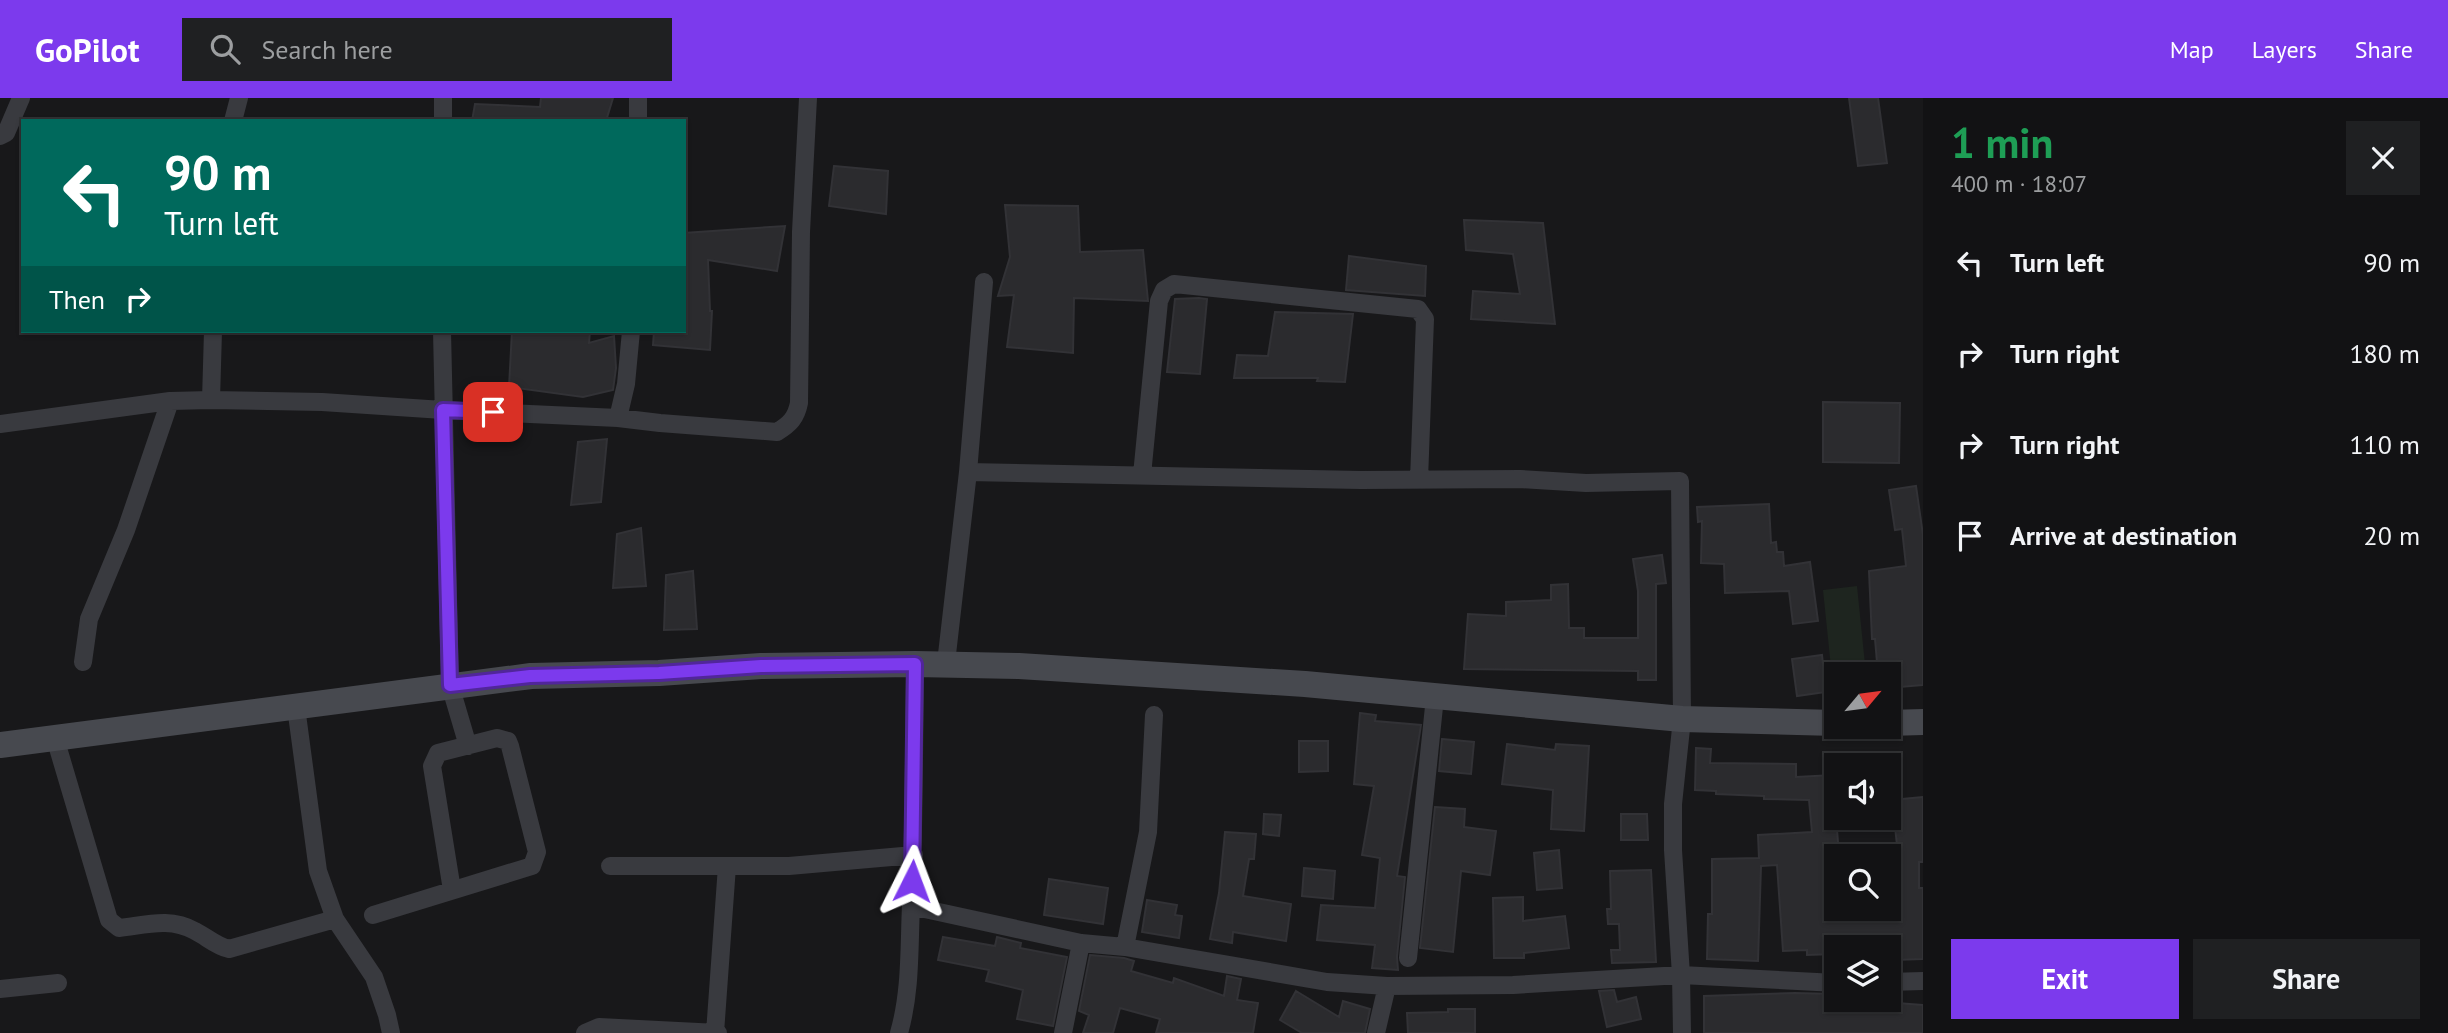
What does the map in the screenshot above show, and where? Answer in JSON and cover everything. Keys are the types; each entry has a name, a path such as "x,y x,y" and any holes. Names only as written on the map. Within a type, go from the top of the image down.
{"main road":[{"path":"0,745 530,676 659,673 761,666 946,663 1293,683 1682,719 1824,723"},
{"path":"1901,723 1923,722"}],"street":[{"path":"0,136 6,132 21,98"},
{"path":"234,119 239,98"},
{"path":"443,98 443,119"},
{"path":"638,98 638,119"},
{"path":"0,424 170,401 211,400 322,402 618,418 660,424 776,432 797,416 801,363 801,232 808,98"},
{"path":"946,663 968,472 984,282"},
{"path":"1142,475 1159,301 1164,290 1174,284 1418,309 1425,319 1419,480"},
{"path":"211,400 213,333"},
{"path":"442,333 450,685 468,746"},
{"path":"618,418 626,384 631,333"},
{"path":"83,662 89,619 126,530 170,401"},
{"path":"968,472 1419,480 1520,479 1586,483 1680,481 1682,719 1673,804 1673,850 1682,1033"},
{"path":"900,1033 907,1007 914,855 915,664"},
{"path":"1408,958 1436,696"},
{"path":"296,707 318,871 335,919 374,977 391,1033"},
{"path":"1125,947 1148,832 1154,715"},
{"path":"55,738 109,920 114,925 119,928 163,921 177,922 229,950 335,919"},
{"path":"373,915 532,866 537,852 508,741 497,738 438,753 432,766 452,890"},
{"path":"610,866 789,866 914,855"},
{"path":"585,1033 599,1027 717,1033 727,866"},
{"path":"911,906 1081,943 1125,947 1327,982 1387,986 1513,985 1681,975 1824,982"},
{"path":"1063,1033 1081,943"},
{"path":"1901,982 1923,981"},
{"path":"0,989 58,983"},
{"path":"1376,1033 1387,986"}],"shaded area":[{"path":"1857,586 1865,662 1830,662 1823,590"}],"building":[{"path":"541,98 613,98 607,119 472,119 475,104 540,107"},
{"path":"1849,98 1878,98 1887,163 1858,166"},
{"path":"834,166 888,171 886,214 829,206"},
{"path":"1005,205 1078,206 1080,252 1143,250 1148,301 1074,298 1073,353 1007,347 1014,295 998,296 1010,257"},
{"path":"1464,220 1543,223 1555,324 1471,319 1473,291 1520,294 1513,254 1466,250"},
{"path":"785,226 777,271 708,260 712,311 710,350 653,345 654,333 686,333 686,233"},
{"path":"1349,256 1426,266 1425,296 1346,290"},
{"path":"1175,299 1207,299 1200,374 1167,372"},
{"path":"1275,312 1353,314 1345,382 1317,381 1318,378 1234,378 1237,355 1268,356"},
{"path":"512,333 590,333 589,343 614,336 616,368 613,390 583,397 509,387"},
{"path":"1823,402 1900,403 1899,463 1823,462"},
{"path":"607,439 601,502 571,505 578,442"},
{"path":"1916,486 1923,535 1923,685 1901,687 1901,662 1877,662 1875,639 1872,639 1869,571 1906,566 1902,529 1895,530 1889,490"},
{"path":"1769,504 1771,543 1776,542 1777,552 1783,552 1784,566 1810,562 1818,621 1793,624 1789,591 1725,593 1724,564 1701,563 1702,521 1698,522 1697,507"},
{"path":"641,528 646,586 613,588 617,534"},
{"path":"1662,555 1666,583 1656,584 1656,680 1638,680 1638,671 1464,669 1468,614 1506,616 1506,602 1551,600 1551,585 1568,584 1569,628 1584,628 1584,638 1638,638 1638,591 1633,559"},
{"path":"693,571 697,629 664,630 666,575"},
{"path":"1822,655 1824,692 1797,696 1792,659"},
{"path":"1360,713 1376,715 1375,721 1421,725 1397,876 1405,877 1398,970 1372,968 1375,945 1317,940 1321,905 1375,908 1380,858 1362,855 1374,786 1354,784"},
{"path":"1442,739 1474,742 1471,774 1439,771"},
{"path":"1299,741 1328,741 1328,771 1299,772"},
{"path":"1507,744 1555,750 1556,744 1589,746 1584,831 1551,829 1553,790 1502,784"},
{"path":"1696,748 1711,749 1710,763 1796,764 1796,777 1824,775 1824,830 1837,830 1838,844 1824,844 1824,921 1901,921 1901,844 1897,844 1895,830 1901,830 1901,799 1923,797 1923,862 1919,862 1919,888 1923,888 1923,959 1901,960 1901,935 1824,935 1824,954 1807,955 1807,950 1783,951 1777,865 1761,866 1758,961 1707,959 1708,914 1712,914 1712,859 1759,858 1758,835 1812,832 1809,800 1764,799 1764,796 1716,794 1716,791 1695,790"},
{"path":"1435,807 1465,809 1464,827 1496,831 1490,875 1461,871 1453,952 1420,948"},
{"path":"1264,814 1281,815 1279,836 1263,834"},
{"path":"1621,814 1647,814 1648,840 1621,840"},
{"path":"1225,832 1256,834 1254,859 1249,859 1243,896 1291,904 1286,941 1233,932 1232,943 1210,939 1219,893"},
{"path":"1559,850 1562,888 1537,890 1534,853"},
{"path":"1304,868 1335,871 1333,899 1302,896"},
{"path":"1651,870 1656,962 1612,963 1611,950 1620,950 1619,924 1608,924 1607,909 1611,909 1610,871"},
{"path":"1049,879 1108,888 1103,924 1044,915"},
{"path":"1523,897 1523,921 1565,916 1569,948 1524,953 1524,958 1494,958 1493,898"},
{"path":"1147,900 1177,905 1175,915 1182,916 1179,938 1142,932"},
{"path":"943,937 995,946 997,937 1021,943 1020,948 1067,957 1053,1026 1017,1019 1023,990 986,981 989,970 938,960"},
{"path":"1090,955 1134,961 1131,971 1173,983 1174,978 1224,996 1227,976 1241,979 1237,1000 1258,1003 1253,1033 1156,1033 1160,1019 1120,1008 1113,1033 1083,1033 1089,1015 1079,1011"},
{"path":"1614,990 1617,1002 1636,997 1641,1019 1607,1027 1599,991"},
{"path":"1296,991 1339,1017 1343,1001 1370,1009 1365,1033 1302,1033 1280,1020"},
{"path":"1824,994 1824,1012 1901,1012 1901,1003 1923,1005 1923,1033 1704,1033 1704,996"},
{"path":"1448,1009 1475,1009 1475,1033 1408,1033 1407,1013 1448,1012"}],"route":[{"path":"493,412 443,410 450,685 530,676 659,673 761,666 915,664 912,881"}]}
